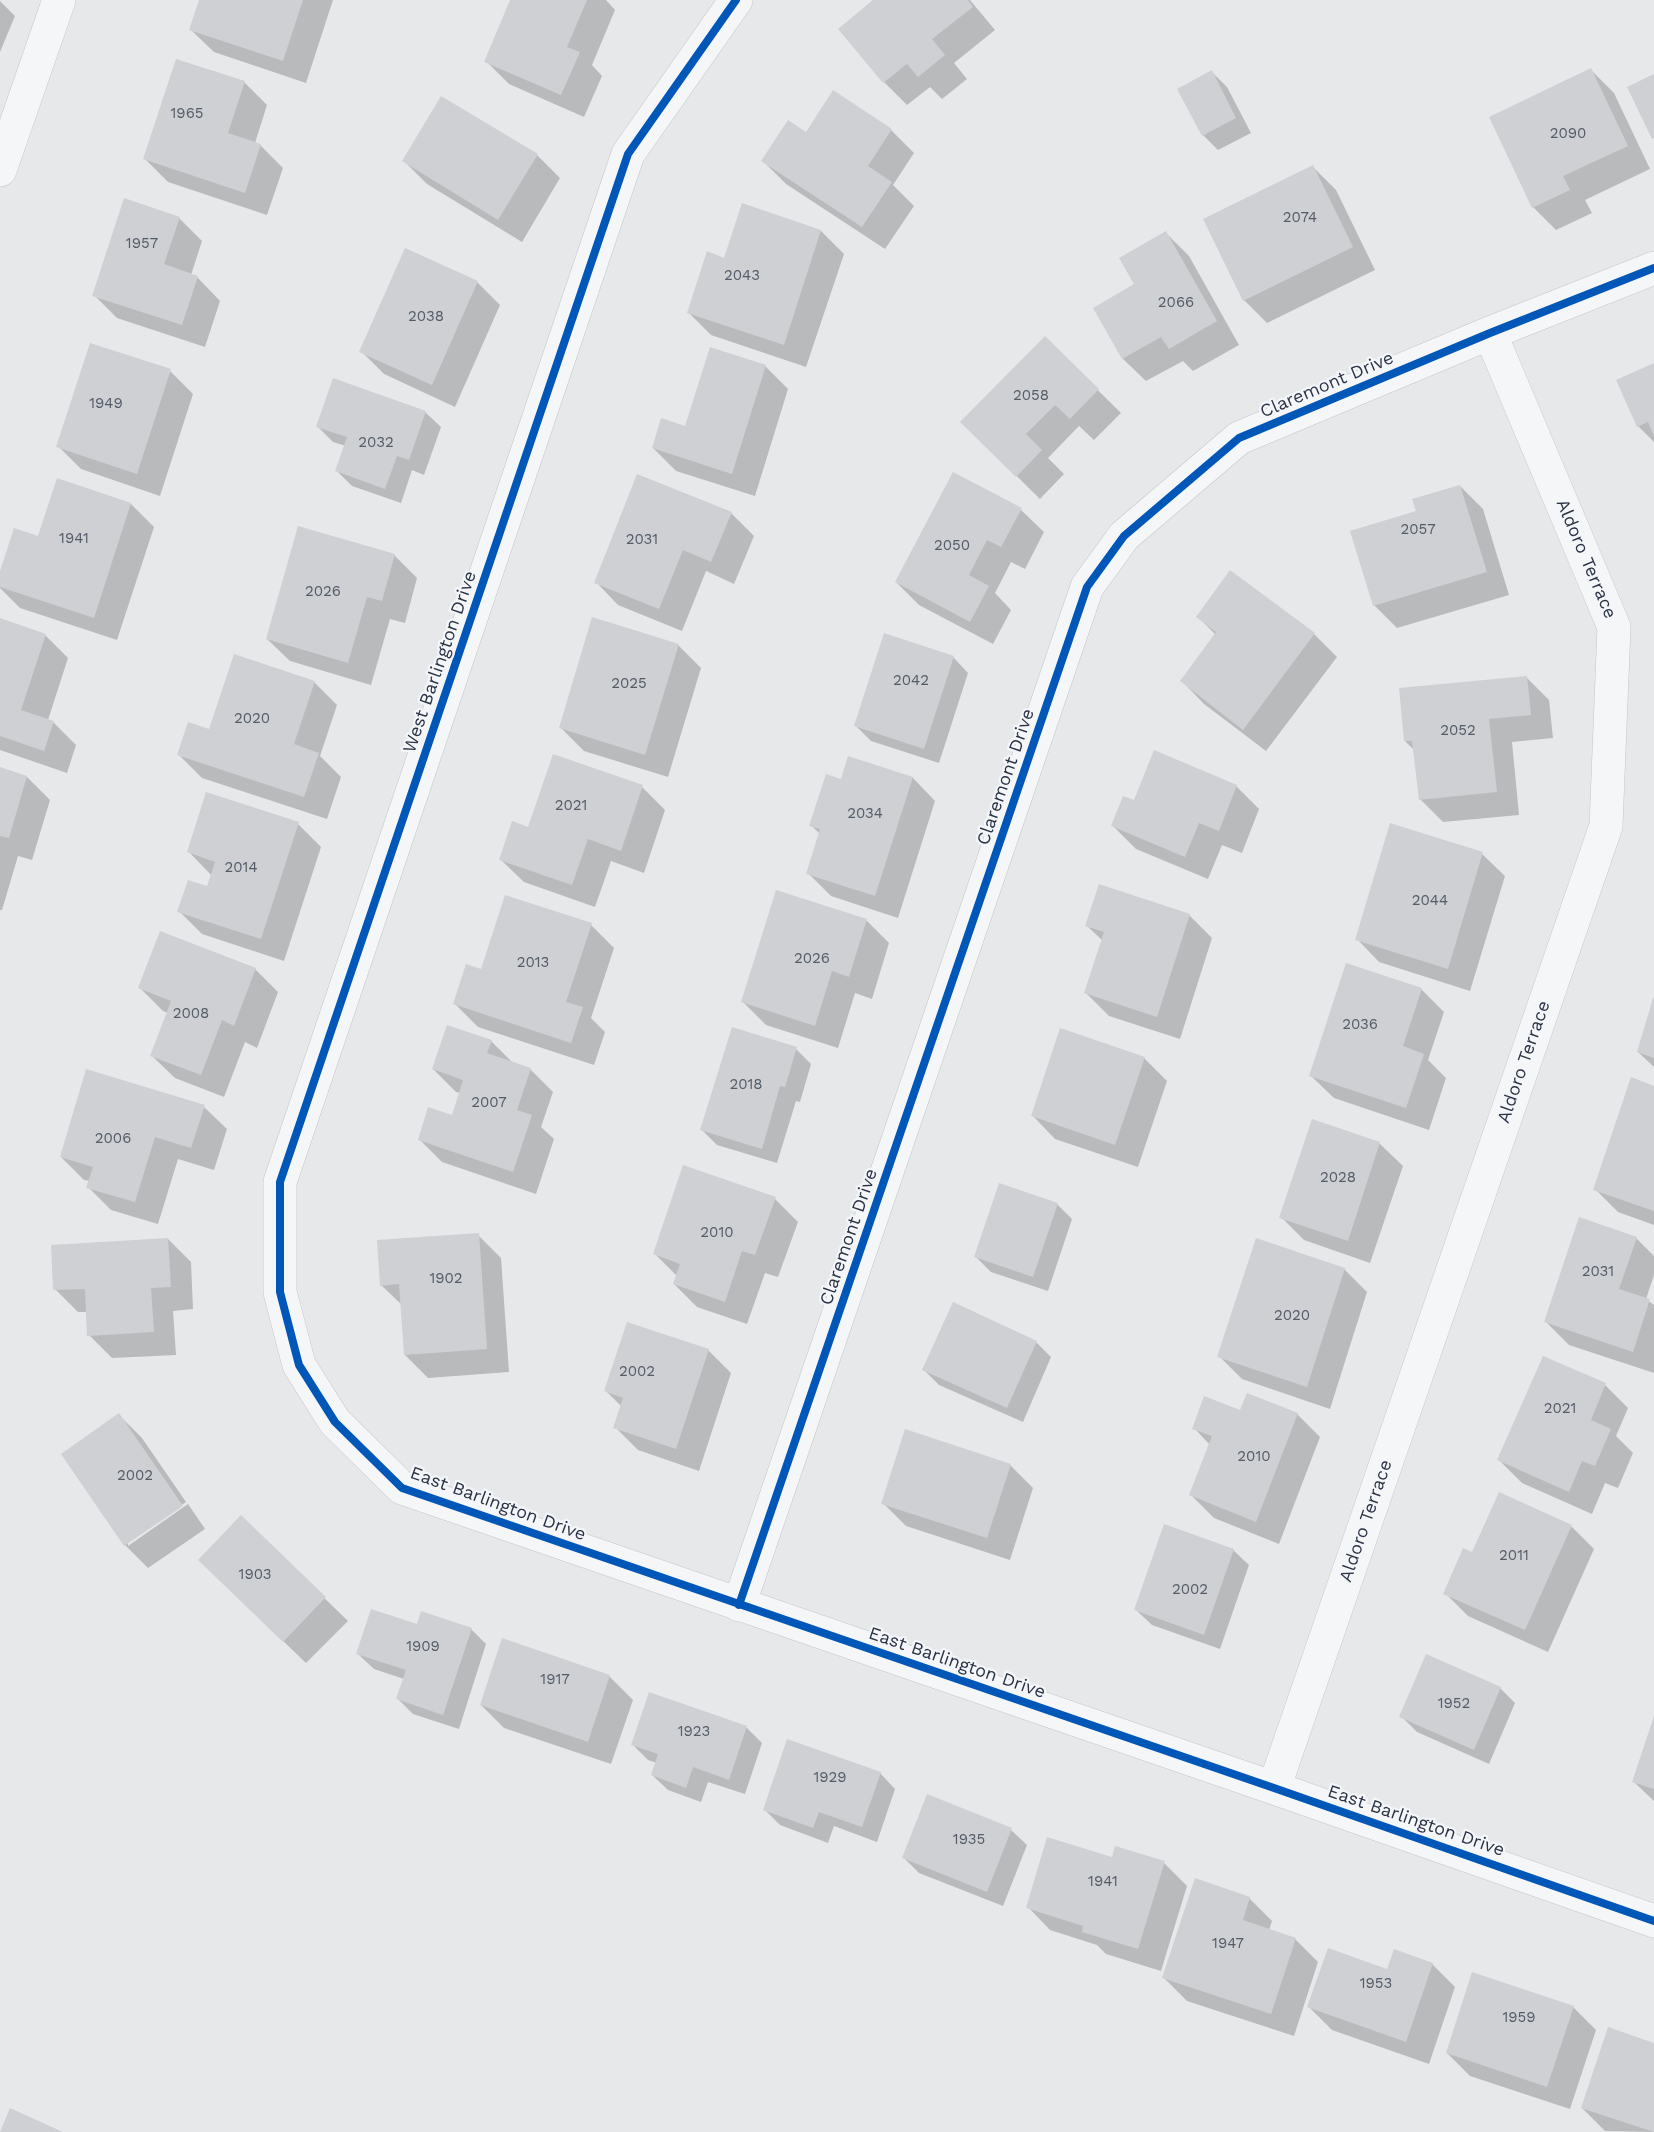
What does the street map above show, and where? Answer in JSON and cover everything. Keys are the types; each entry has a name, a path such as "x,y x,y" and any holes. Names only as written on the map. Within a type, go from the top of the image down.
{"street":[{"path":"0,170 59,0"},
{"name":"West Barlington Drive","path":"298,1365 280,1292 280,1182 628,154 730,2"},
{"name":"Claremont Drive","path":"739,1605 1087,587 1124,536 1239,438 1490,333 1654,268"},
{"name":"Aldoro Terrace","path":"1274,1788 1606,826 1614,627 1490,333"},
{"name":"East Barlington Drive","path":"298,1365 335,1422 402,1488 1654,1920"}],"building":[{"path":"199,0 303,0 283,61 189,30"},
{"path":"510,0 587,0 567,47 580,52 561,95 484,62"},
{"path":"873,0 968,0 973,7 932,39 945,55 918,77 907,64 883,83 838,29"},
{"path":"176,59 245,81 228,133 261,144 245,193 143,159"},
{"path":"1591,68 1628,146 1563,176 1570,190 1532,208 1489,117"},
{"path":"1212,70 1236,118 1202,136 1177,89"},
{"path":"1654,74 1654,138 1652,139 1627,87"},
{"path":"833,90 892,129 868,166 892,182 862,227 761,161 788,120 806,132"},
{"path":"441,96 538,154 498,220 402,161"},
{"path":"1313,165 1353,247 1243,301 1203,219"},
{"path":"124,198 180,217 164,264 198,276 182,325 92,296"},
{"path":"742,203 821,230 784,345 687,313 707,251 724,258"},
{"path":"1166,231 1217,321 1169,349 1161,337 1122,359 1093,308 1134,284 1119,258"},
{"path":"405,248 478,281 432,385 359,352"},
{"path":"1045,336 1099,389 1070,419 1055,405 1026,434 1042,450 1016,477 960,422"},
{"path":"90,343 171,369 137,474 56,447"},
{"path":"710,347 766,365 732,474 652,448 661,418 685,426"},
{"path":"1654,363 1654,436 1648,422 1637,427 1616,380"},
{"path":"333,378 426,411 409,460 397,456 385,489 335,471 347,437 316,427"},
{"path":"953,472 1022,508 1001,547 987,540 969,575 989,586 970,622 895,582"},
{"path":"637,474 732,512 711,562 683,550 659,609 594,583"},
{"path":"57,478 131,503 94,618 0,587 0,571 14,528 38,536"},
{"path":"1460,485 1487,572 1373,606 1350,531 1416,511 1412,499"},
{"path":"298,526 395,554 382,601 367,597 348,663 266,639"},
{"path":"1230,570 1315,633 1243,730 1180,681 1216,632 1196,617"},
{"path":"592,617 679,644 645,755 559,728"},
{"path":"0,618 46,634 21,710 54,721 44,751 0,736"},
{"path":"884,633 954,656 924,749 854,726"},
{"path":"234,654 315,681 294,744 319,753 304,797 177,755 188,722 209,729"},
{"path":"1527,676 1531,715 1489,719 1497,792 1419,800 1412,741 1404,741 1399,688"},
{"path":"1154,750 1237,785 1219,831 1199,823 1185,857 1111,826 1123,796 1134,800"},
{"path":"553,754 643,785 621,851 588,839 572,885 499,860 512,821 528,827"},
{"path":"848,756 913,777 875,896 806,874 820,829 809,826 826,774 841,779"},
{"path":"0,767 27,776 9,838 0,836"},
{"path":"206,792 299,822 261,939 177,912 188,880 207,886 215,862 187,852"},
{"path":"1390,823 1483,852 1448,969 1355,940"},
{"path":"1099,884 1190,914 1157,1017 1084,993 1104,932 1085,926"},
{"path":"776,890 867,919 849,977 832,971 815,1026 741,1002"},
{"path":"505,895 592,923 566,1002 583,1007 571,1043 453,1004 466,964 481,969"},
{"path":"160,931 256,968 234,1026 222,1020 201,1075 150,1056 171,1001 138,988"},
{"path":"1346,963 1422,988 1403,1046 1424,1054 1406,1108 1309,1076"},
{"path":"1654,998 1654,1058 1637,1052"},
{"path":"447,1025 492,1040 487,1053 531,1068 517,1110 532,1115 513,1172 418,1140 428,1107 452,1115 463,1080 432,1069"},
{"path":"732,1027 797,1047 785,1087 780,1086 762,1149 700,1130"},
{"path":"1060,1028 1145,1057 1115,1145 1031,1116"},
{"path":"86,1069 205,1105 191,1148 155,1137 135,1202 86,1188 93,1167 60,1157"},
{"path":"1631,1077 1654,1086 1654,1211 1593,1190"},
{"path":"1312,1119 1380,1142 1348,1241 1279,1218"},
{"path":"683,1165 776,1197 755,1255 742,1251 725,1302 673,1284 680,1264 653,1254"},
{"path":"999,1183 1058,1203 1033,1277 974,1257"},
{"path":"1579,1217 1637,1237 1619,1289 1650,1299 1633,1352 1544,1322"},
{"path":"479,1233 487,1349 404,1355 399,1284 380,1286 377,1240"},
{"path":"168,1238 171,1287 151,1288 154,1332 87,1336 85,1289 53,1290 51,1245"},
{"path":"1256,1238 1345,1268 1307,1387 1217,1357"},
{"path":"953,1302 1037,1341 1007,1408 922,1370"},
{"path":"627,1322 709,1349 676,1449 613,1428 623,1398 604,1391"},
{"path":"1543,1356 1606,1383 1591,1420 1611,1429 1595,1466 1582,1461 1569,1492 1497,1460"},
{"path":"1247,1393 1298,1413 1256,1522 1189,1495 1212,1436 1192,1429 1204,1396 1240,1410"},
{"path":"119,1413 183,1506 124,1546 61,1454"},
{"path":"905,1429 1011,1464 987,1538 881,1504"},
{"path":"1499,1492 1572,1525 1525,1630 1443,1594 1463,1548 1472,1552"},
{"path":"241,1515 326,1597 283,1642 198,1560"},
{"path":"1164,1524 1234,1549 1204,1635 1134,1610"},
{"path":"371,1609 417,1624 421,1611 472,1628 443,1715 396,1699 406,1670 356,1654"},
{"path":"502,1638 610,1675 588,1742 480,1705"},
{"path":"1426,1654 1501,1687 1474,1750 1399,1717"},
{"path":"649,1692 747,1726 729,1780 693,1767 686,1788 651,1775 658,1754 631,1745"},
{"path":"1654,1716 1654,1789 1632,1782"},
{"path":"787,1739 881,1772 862,1827 819,1812 813,1828 763,1810"},
{"path":"927,1794 1012,1828 987,1892 902,1858"},
{"path":"1047,1837 1112,1857 1115,1846 1165,1861 1138,1949 1082,1932 1083,1926 1026,1908"},
{"path":"1195,1878 1250,1897 1243,1920 1296,1938 1271,2014 1162,1978"},
{"path":"1328,1948 1387,1969 1394,1949 1433,1963 1406,2042 1307,2007"},
{"path":"1472,1972 1574,2006 1547,2087 1446,2053"},
{"path":"1608,2027 1654,2043 1654,2132 1581,2108"},
{"path":"10,2108 63,2132 0,2132"}],"cycle path":[{"path":"736,0 628,154 280,1182 280,1292 299,1365 335,1422 402,1488 1654,1921"},
{"path":"739,1605 1087,587 1124,536 1239,438 1490,333 1654,268"}]}
